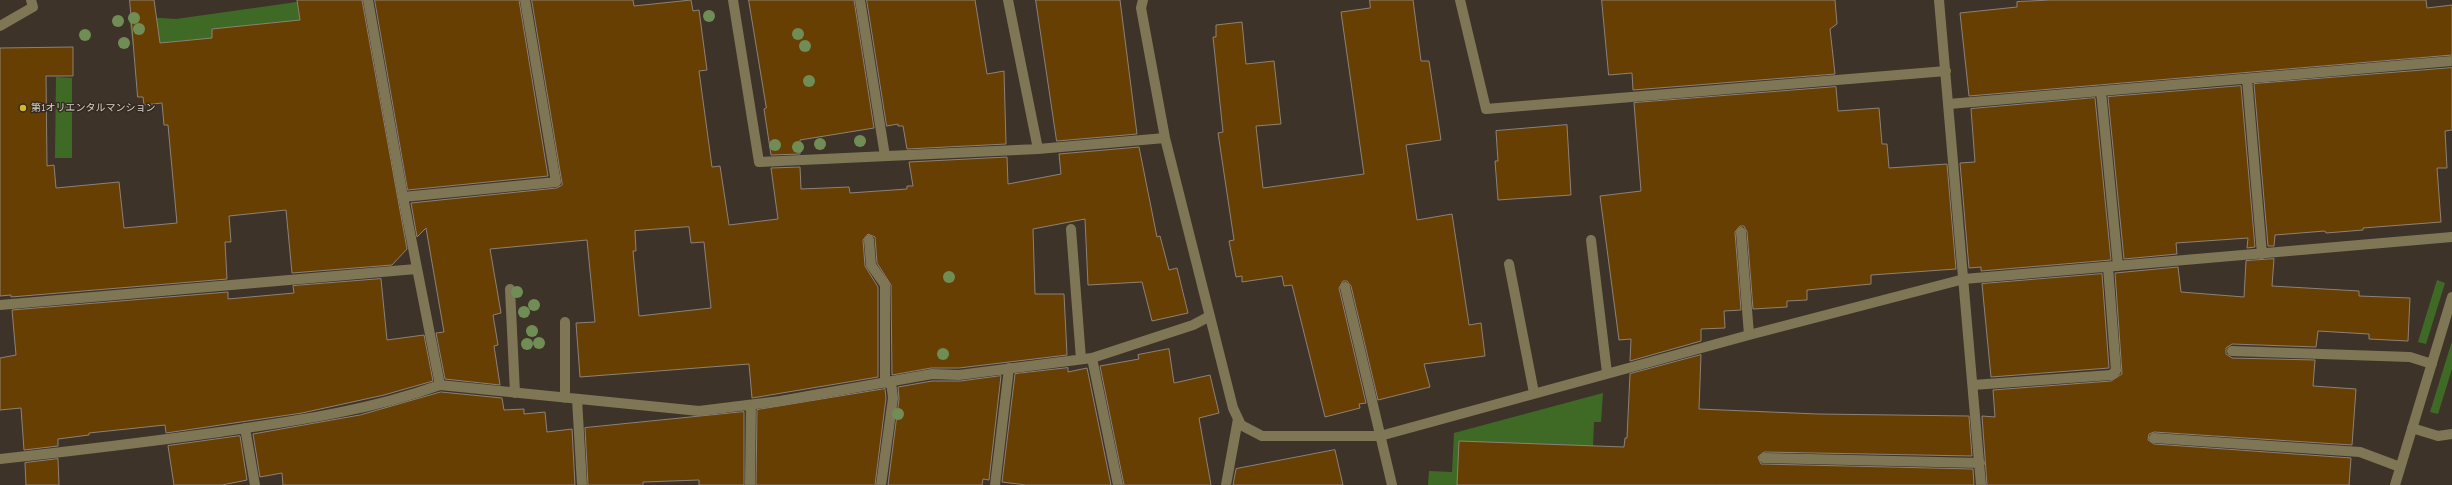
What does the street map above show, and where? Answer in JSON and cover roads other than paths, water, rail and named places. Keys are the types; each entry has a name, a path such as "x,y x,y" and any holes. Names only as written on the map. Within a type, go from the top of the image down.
{"street":[{"path":"0,26 33,7 32,0"},
{"path":"368,0 416,269 440,385"},
{"path":"403,197 556,182 525,0"},
{"path":"732,0 760,162 1038,149 1165,138"},
{"path":"860,0 885,156"},
{"path":"1008,0 1038,149"},
{"path":"1143,0 1141,8 1165,138 1233,408 1241,425 1262,436 1380,436 1607,373 1964,279 2452,237"},
{"path":"1460,0 1486,109 1946,71"},
{"path":"1939,0 1982,485"},
{"path":"1948,104 2452,61"},
{"path":"2247,78 2262,254"},
{"path":"1973,385 2111,375 2116,371 2113,266 2101,91"},
{"path":"1071,228 1086,359 1118,485"},
{"path":"1741,232 1749,335"},
{"path":"869,240 870,265 885,285 888,383 893,398 881,485"},
{"path":"1591,240 1607,373"},
{"path":"1509,264 1534,393"},
{"path":"0,305 416,269"},
{"path":"1345,287 1392,485"},
{"path":"510,289 515,393"},
{"path":"2395,485 2452,297"},
{"path":"0,459 104,448 334,415 415,394 440,385 699,411 717,410 726,406 751,405 888,383 932,374 959,375 1086,359 1193,325 1210,316"},
{"path":"565,322 565,398"},
{"path":"2232,351 2410,357 2432,364"},
{"path":"995,485 1009,368"},
{"path":"577,399 582,485"},
{"path":"750,485 751,405"},
{"path":"1226,485 1238,419"},
{"path":"245,428 255,485"},
{"path":"2412,428 2438,436 2452,434"},
{"path":"2154,438 2360,452 2400,467"},
{"path":"1764,458 1980,463"}],"place":[{"name":"第1オリエンタルマンション","path":"23,108"}]}
